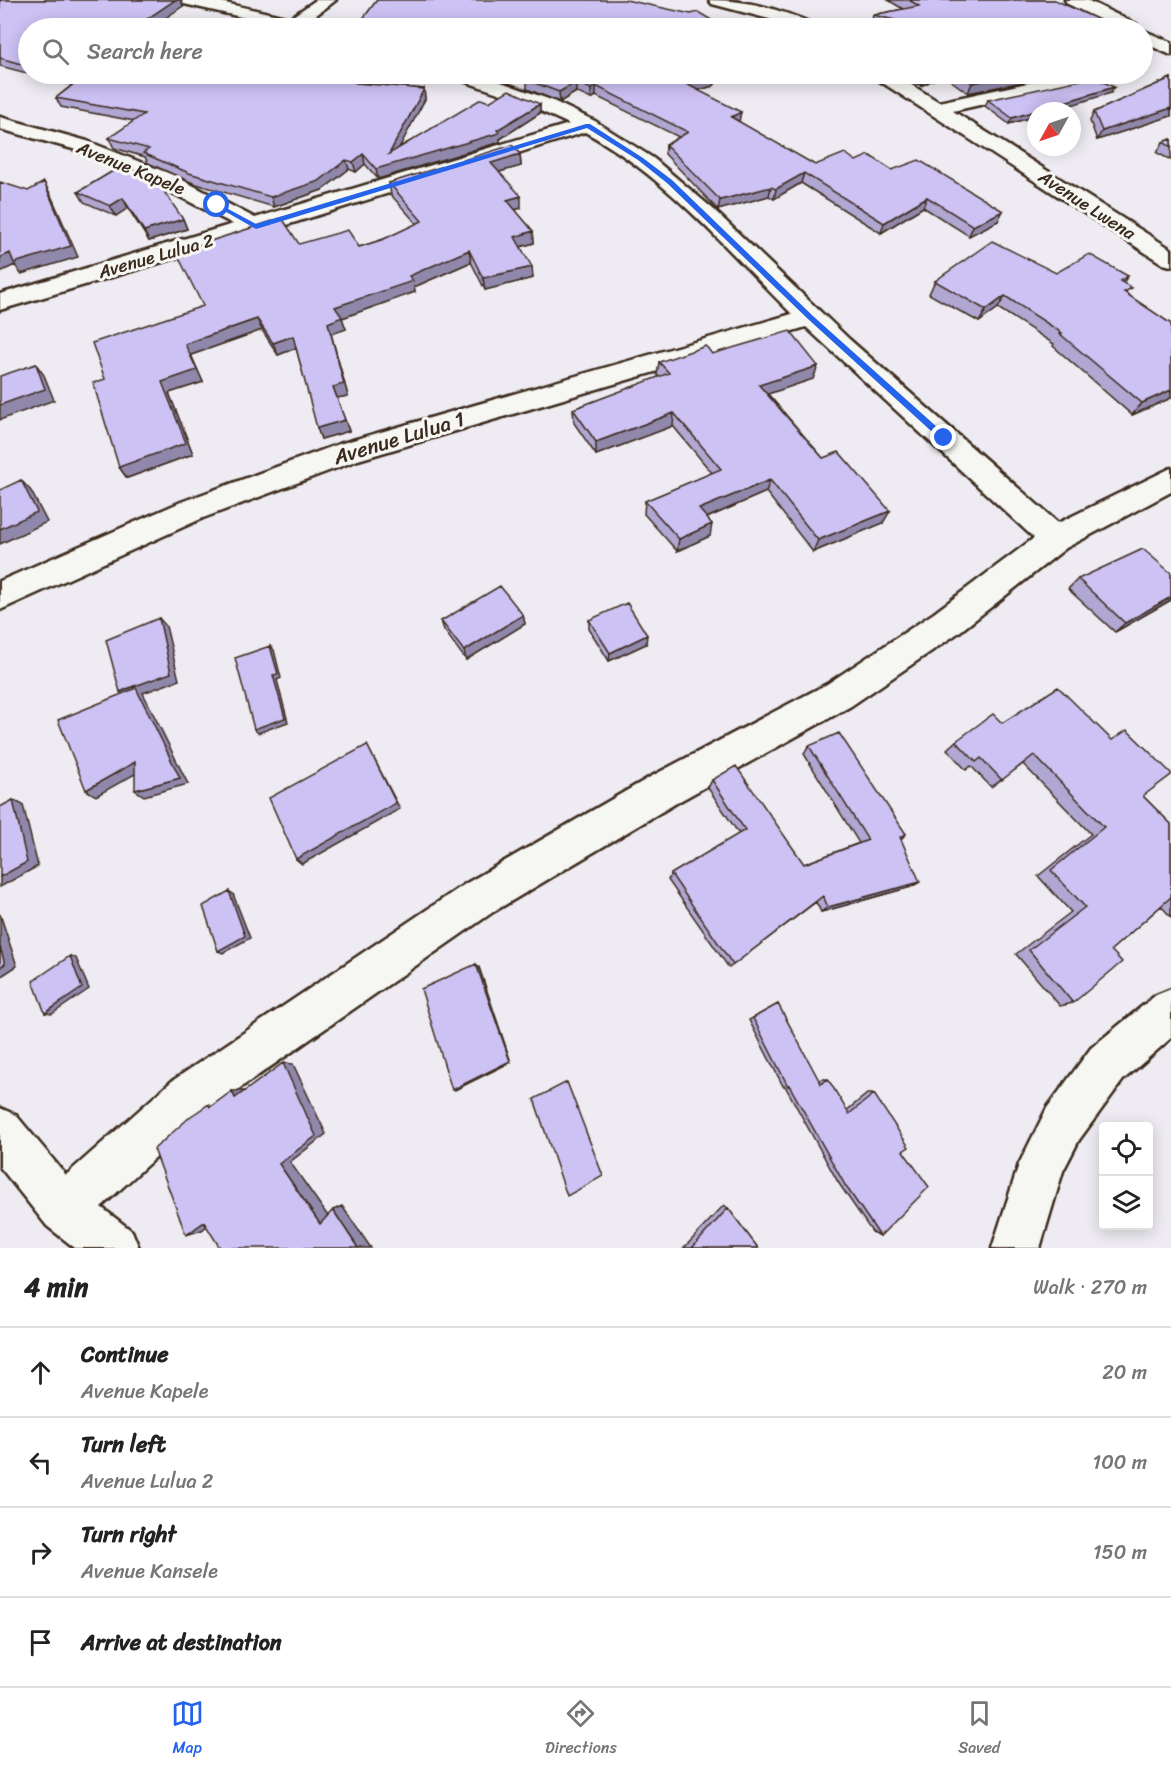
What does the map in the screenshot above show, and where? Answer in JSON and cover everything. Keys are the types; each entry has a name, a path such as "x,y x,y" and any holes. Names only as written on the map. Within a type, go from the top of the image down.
{"street":[{"path":"189,0 267,18"},
{"path":"309,18 327,0"},
{"path":"718,0 784,18"},
{"path":"1074,0 1110,18"},
{"path":"1153,40 1171,49"},
{"path":"1153,58 1171,54"},
{"path":"491,84 529,97 588,126 640,159 669,181 810,317 1055,539"},
{"name":"Avenue Lwena","path":"898,84 1171,259"},
{"path":"938,108 1047,84"},
{"name":"Avenue Kapele","path":"0,123 80,146 144,171 256,226"},
{"name":"Avenue Lulua 2","path":"0,302 588,126"},
{"name":"Avenue Lulua 1","path":"0,596 192,510 349,452 810,317"},
{"path":"64,1209 188,1097 479,898 665,789 839,695 946,623 1055,539 1171,479"},
{"path":"1016,1248 1042,1164 1063,1124 1107,1064 1171,1010"},
{"path":"0,1131 64,1209 115,1248"}],"building":[{"path":"0,0 175,0 148,18 18,18 18,63 0,58"},
{"path":"377,0 626,0 691,14 698,12 708,18 364,18"},
{"path":"909,0 1055,0 1095,18 886,18 873,15 919,6"},
{"path":"1171,78 1171,108 1102,131 1094,112"},
{"path":"74,84 367,84 424,89 389,154 481,99 489,102 509,90 540,104 497,130 499,133 376,169 363,154 353,162 346,160 319,181 271,197 189,173 143,153 149,149 109,138 144,114 56,98"},
{"path":"538,84 573,84 559,92"},
{"path":"580,84 686,84 741,112 731,117 815,165 845,153 856,161 869,155 892,170 919,160 1003,211 973,226 927,197 884,223 804,173 776,189 771,187 720,200 666,145 688,132 596,86 591,89"},
{"path":"1062,84 1108,84 1114,87 1065,102 1027,102 1027,113 1012,118 988,100"},
{"path":"1171,139 1171,147 1163,142"},
{"path":"512,145 520,154 491,163 521,196 507,200 533,231 515,237 532,267 483,278 469,250 409,276 413,281 335,307 342,317 328,323 344,384 333,387 345,420 317,428 293,336 273,343 257,319 185,344 197,370 162,382 186,443 119,467 93,383 105,379 92,343 203,306 176,252 282,218 299,244 348,230 359,247 384,239 422,221 389,183"},
{"path":"123,165 156,180 183,219 144,231 123,198 110,206 78,192"},
{"path":"0,182 28,191 44,182 71,246 14,263 10,253 0,258"},
{"path":"992,241 1056,273 1089,254 1128,276 1120,281 1132,288 1124,292 1171,324 1171,390 1142,403 1060,334 1062,333 1005,296 986,310 935,281"},
{"path":"790,331 818,366 759,385 823,458 839,452 890,511 818,540 770,480 699,509 712,524 679,539 645,501 721,469 674,413 596,442 573,409 669,373 659,362 706,346 712,354"},
{"path":"36,364 45,389 0,405 0,376"},
{"path":"21,480 37,512 0,529 0,490"},
{"path":"1143,549 1171,573 1171,597 1125,623 1078,579"},
{"path":"500,586 523,615 464,651 441,621"},
{"path":"627,603 647,635 610,653 589,620"},
{"path":"159,618 171,673 135,686 180,778 135,790 135,762 86,790 58,720 134,689 134,686 120,692 106,640"},
{"path":"270,646 278,674 273,675 285,718 254,729 235,658"},
{"path":"1058,687 1112,740 1127,730 1171,773 1143,796 1171,824 1171,897 1111,950 1122,962 1073,1003 1029,950 1085,907 1051,870 1104,827 1034,755 1002,780 981,758 976,762 956,741 993,714 1002,723"},
{"path":"839,733 906,834 900,837 920,882 828,907 823,896 733,965 671,874 745,830 712,780 736,766 804,864 868,840 809,746"},
{"path":"367,745 396,803 296,859 269,798"},
{"path":"13,800 27,862 0,877 0,807"},
{"path":"229,891 245,936 218,951 203,906"},
{"path":"0,947 5,964 0,967"},
{"path":"70,956 82,988 45,1013 33,981"},
{"path":"476,964 510,1061 452,1090 421,989"},
{"path":"778,1004 821,1084 828,1079 849,1114 874,1094 909,1147 903,1151 929,1187 880,1236 845,1185 788,1086 753,1018"},
{"path":"283,1063 316,1136 279,1164 320,1224 333,1210 358,1248 220,1248 204,1222 186,1235 154,1149 191,1116 209,1104 210,1107 232,1091 235,1098"},
{"path":"567,1082 603,1176 567,1196 534,1099"},
{"path":"728,1208 758,1248 692,1248"}],"route":[{"path":"217,205 256,226 588,126 640,159 669,181 810,317 944,438"}]}
